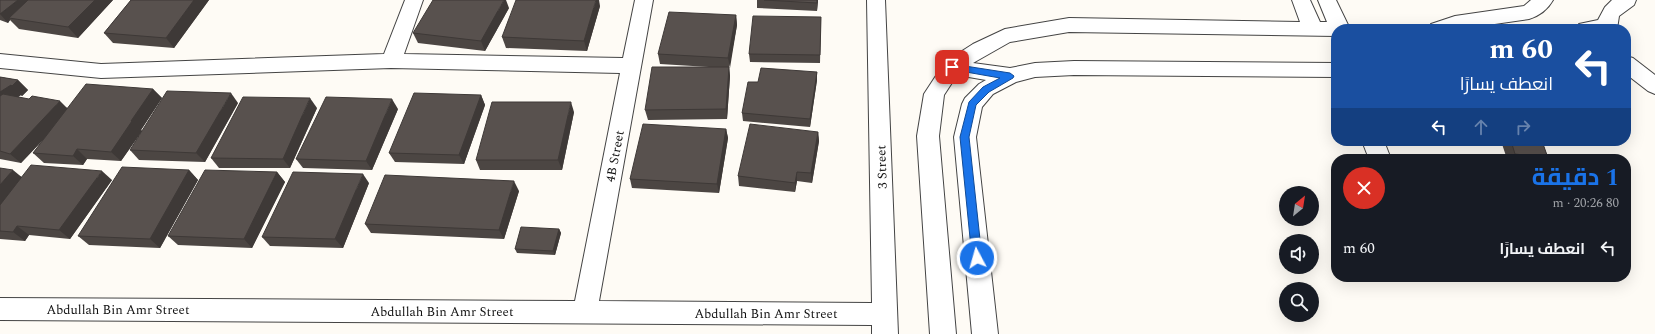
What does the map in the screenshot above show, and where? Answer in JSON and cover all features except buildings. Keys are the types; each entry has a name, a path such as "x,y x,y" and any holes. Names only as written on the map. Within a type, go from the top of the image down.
{"street":[{"path":"392,61 414,0"},
{"name":"4B Street","path":"585,312 644,0"},
{"name":"3 Street","path":"876,0 885,324"},
{"path":"1301,0 1313,29"},
{"path":"1327,0 1338,24"},
{"path":"1452,24 1529,12 1544,0"},
{"path":"1607,24 1610,12 1618,4 1627,0"},
{"path":"943,334 928,136 934,94 952,67 1006,36 1039,29 1069,25 1331,29"},
{"path":"0,61 101,71 392,61 631,66"},
{"path":"1315,70 1331,62"},
{"path":"952,67 1010,76"},
{"path":"985,334 965,137 972,104 986,89 1010,76 1035,70 1074,68 1331,70"},
{"name":"Abdullah Bin Amr Street","path":"0,309 585,312 885,324"}],"route":[{"path":"952,67 1010,76 986,89 972,104 965,137 977,258"}]}
